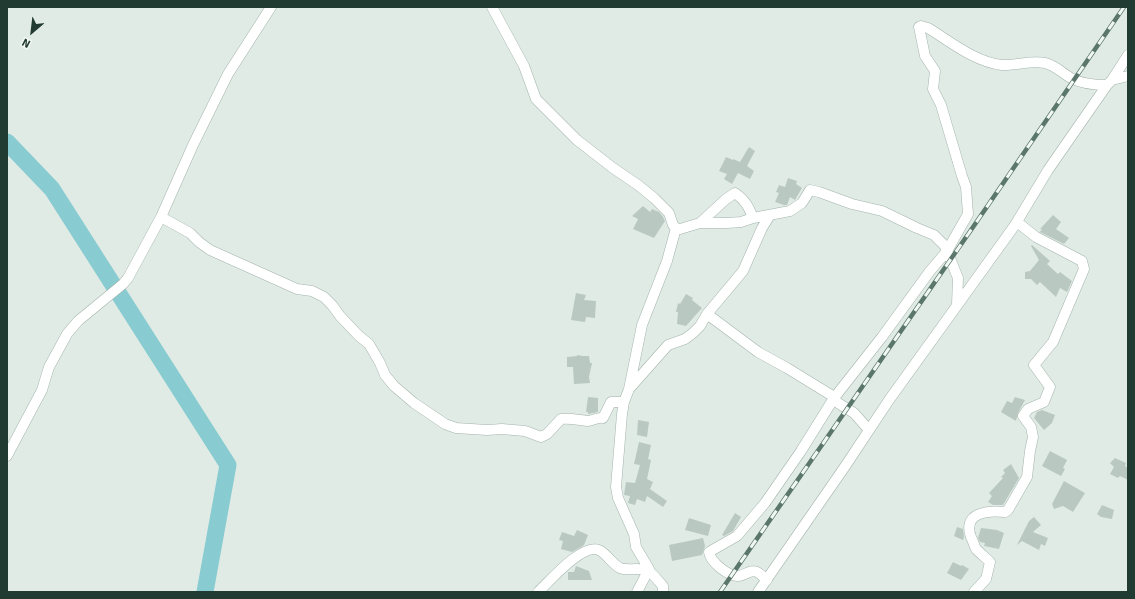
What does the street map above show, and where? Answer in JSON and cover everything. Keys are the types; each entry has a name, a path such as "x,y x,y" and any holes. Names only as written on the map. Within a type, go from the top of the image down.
{"street":[{"path":"7,456 42,390 49,368 67,334 78,322 123,284 128,278 161,216 193,145 228,74 271,7"},
{"path":"492,7 524,66 536,99 577,140 654,198 669,213 676,228 668,261 642,325 629,389 624,402 616,487 618,498 634,534 636,547 649,568 636,592"},
{"path":"767,580 757,571 751,571 739,576 729,574 716,563 709,555 709,552 733,539 745,528 801,451 834,398 882,337 930,271 947,251 968,214 966,187 941,105 933,89 935,71 925,56 918,29 919,27 921,26 928,28 979,59 991,63 1014,65 1034,62 1046,63 1071,78 1092,85 1109,82 1128,76"},
{"path":"758,592 894,393 1017,222 1048,170 1128,55"},
{"path":"676,228 680,229 700,223 741,222 790,210 802,203 810,190 819,192 852,204 882,212 934,235 939,239 947,251 958,278 957,305"},
{"path":"700,223 726,199 735,193 748,205 753,218"},
{"path":"629,389 668,345 685,339 693,333 743,270 762,228 770,215"},
{"path":"161,216 190,233 198,242 210,250 297,289 312,291 324,297 359,336 369,344 385,375 394,386 414,403 445,424 456,428 525,431 541,437 547,434 561,419 578,419 589,421 603,418 611,402 624,402"},
{"path":"974,592 986,579 990,562 976,548 969,530 972,519 977,514 996,511 1005,512 1008,510 1027,477 1033,437 1031,427 1023,416 1028,409 1044,402 1050,387 1034,365 1053,342 1084,269 1082,262 1036,237 1017,222"},
{"path":"707,314 758,352 831,395 838,404 854,414 869,430"},
{"path":"538,592 569,562 588,549 597,549 621,568 648,571 663,586 663,592"}],"building":[{"path":"749,147 755,151 747,166 754,171 750,179 738,173 732,184 724,179 727,174 719,171 726,157 740,162"},
{"path":"788,178 797,181 796,184 802,188 795,200 790,197 787,205 775,202 779,193 776,192 779,185 785,187"},
{"path":"643,206 650,212 652,209 659,212 665,221 654,238 633,229 638,219 632,216"},
{"path":"1053,215 1061,222 1056,229 1069,238 1064,244 1040,232 1042,229 1040,229"},
{"path":"1032,245 1050,261 1047,264 1058,274 1060,272 1072,281 1067,292 1060,288 1056,297 1040,282 1037,285 1031,279 1025,279 1025,272 1030,271 1039,260 1031,246"},
{"path":"576,293 586,295 584,300 596,301 595,318 586,317 585,322 571,320"},
{"path":"686,294 693,298 692,300 702,308 686,326 677,324 678,312 676,312 678,303 680,304"},
{"path":"577,355 589,356 590,363 592,363 589,377 590,383 574,384 573,367 567,367 567,357"},
{"path":"588,397 598,398 598,412 588,414 588,412 586,412"},
{"path":"1015,397 1025,400 1018,413 1016,421 1001,412 1007,401 1012,403"},
{"path":"1042,410 1055,415 1052,423 1044,430 1034,418 1037,412"},
{"path":"638,420 649,422 647,437 637,435"},
{"path":"639,442 651,445 648,459 651,460 647,479 653,482 650,489 667,501 663,507 647,496 645,502 637,499 635,505 628,503 630,496 624,495 626,482 635,483 640,465 634,464"},
{"path":"1050,451 1067,460 1063,468 1065,469 1061,476 1042,466"},
{"path":"1115,458 1126,463 1125,466 1128,468 1128,480 1120,476 1118,478 1110,474 1114,467 1110,463"},
{"path":"1011,464 1019,478 1003,505 993,505 988,502 992,496 989,493 1003,478 1001,477 1005,473 1003,470"},
{"path":"1064,481 1085,493 1073,512 1063,506 1054,509 1052,504"},
{"path":"1102,505 1114,510 1112,519 1101,517 1097,514"},
{"path":"735,513 741,517 733,531 724,536 722,535"},
{"path":"1034,517 1041,525 1033,532 1048,538 1045,546 1041,544 1039,550 1022,541 1017,545 1029,521"},
{"path":"689,518 711,525 708,536 685,530"},
{"path":"957,527 963,529 963,540 954,536"},
{"path":"981,528 997,530 1004,533 999,549 984,546 985,543 980,542 978,538"},
{"path":"577,530 588,535 584,545 572,552 561,549 563,541 559,540 562,532 574,536"},
{"path":"703,538 705,546 702,555 672,561 669,545"},
{"path":"953,562 969,569 961,580 947,573"},
{"path":"576,566 589,571 592,580 568,580 568,572 574,572"}],"waterway":[{"path":"7,142 52,189 228,465 205,592"}],"railway":[{"path":"720,592 1124,7"}]}
